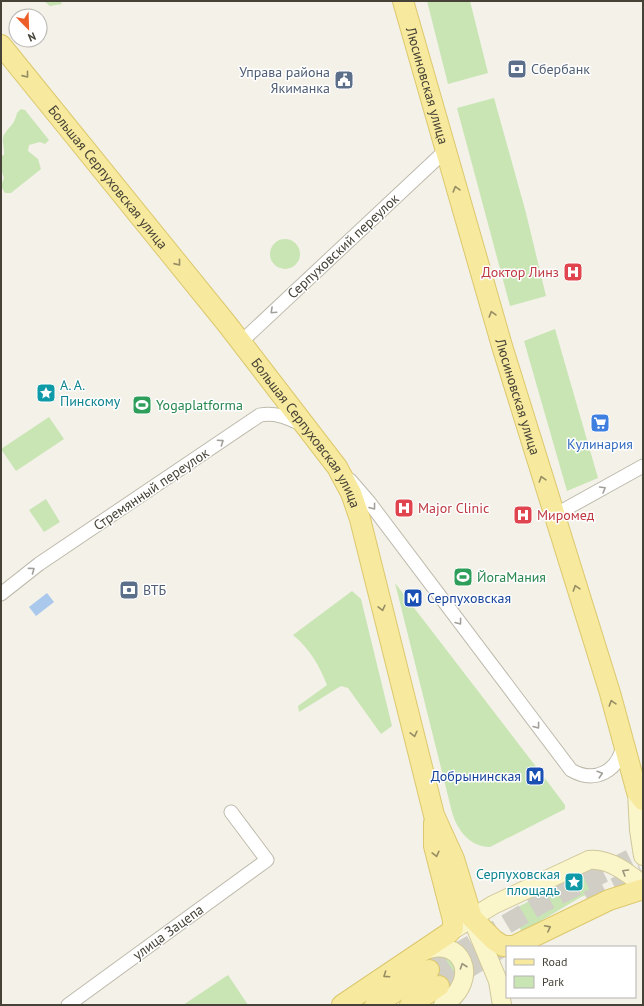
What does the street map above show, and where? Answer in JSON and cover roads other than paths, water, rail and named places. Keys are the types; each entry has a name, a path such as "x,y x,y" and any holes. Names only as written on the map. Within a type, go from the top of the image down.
{"main road":[{"name":"Люсиновская улица","path":"403,1 445,151 553,516 641,797"},
{"name":"Большая Серпуховская улица","path":"1,45 241,342 308,426 338,467 351,493 360,519 434,815 448,846 472,918"},
{"path":"641,797 639,830 643,855"},
{"path":"410,1005 451,932 453,920 434,846 434,815"},
{"path":"451,932 493,905 589,860 597,859 606,862 628,873 643,885"},
{"path":"472,918 494,940 503,946 514,946 609,900 643,889"},
{"path":"472,918 498,981 502,1005"},
{"path":"429,970 427,950 441,948 455,954 462,962 465,974 463,985 458,993 443,1005"},
{"path":"342,1005 429,970"},
{"path":"375,1005 429,970"}],"street":[{"name":"Серпуховский переулок","path":"241,342 445,151"},
{"name":"Стремянный переулок","path":"3,589 260,415 269,413 283,416 308,426"},
{"path":"553,516 643,466"},
{"path":"338,467 369,502 571,770 584,776 591,776 608,771 617,762 622,753 623,740"},
{"name":"улица Зацепа","path":"68,1005 267,860 231,812"}],"water":[{"path":"47,593 54,602 36,616 29,607"}],"tunnel":[{"path":"429,970 544,902 643,853"},
{"path":"588,901 643,874"},
{"path":"439,986 504,946"}],"place":[{"name":"Сбербанк","path":"517,69"},
{"name":"Управа района Якиманка","path":"344,80"},
{"name":"Доктор Линз","path":"573,272"},
{"name":"А. А. Пинскому","path":"46,393"},
{"name":"Yogaplatforma","path":"142,405"},
{"name":"Кулинария","path":"600,423"},
{"name":"Major Clinic","path":"404,508"},
{"name":"Миромед","path":"523,515"},
{"name":"ЙогаМания","path":"463,577"},
{"name":"ВТБ","path":"129,590"},
{"name":"Серпуховская","path":"413,598"},
{"name":"Добрынинская","path":"535,776"},
{"name":"Серпуховская площадь","path":"574,882"}]}
